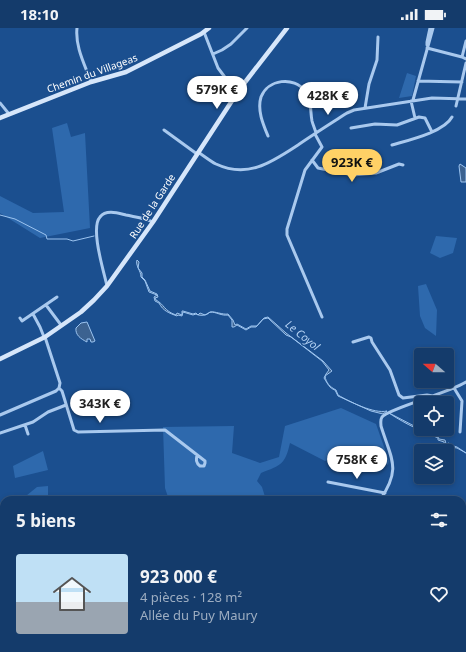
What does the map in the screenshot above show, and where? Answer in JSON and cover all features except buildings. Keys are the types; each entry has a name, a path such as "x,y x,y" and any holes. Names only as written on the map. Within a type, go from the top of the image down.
{"main road":[{"name":"Chemin du Villageas","path":"0,118 91,82 126,72 209,28"},
{"name":"Rue de la Garde","path":"0,359 45,337 81,312 107,286 153,222 239,90 287,28"}],"street":[{"path":"77,28 79,50 91,82"},
{"path":"213,54 231,44 247,28"},
{"path":"415,118 412,100 431,28"},
{"path":"204,32 222,74 239,90"},
{"path":"365,108 369,84 377,60 378,37"},
{"path":"462,57 466,41"},
{"path":"427,47 466,59"},
{"path":"456,106 466,63"},
{"path":"268,136 261,116 261,97 265,90 278,82 287,81 298,84 305,91 310,102 312,121 322,147 305,170 287,229 287,235 322,317"},
{"path":"418,81 462,82"},
{"path":"164,130 215,164 228,168 248,170 265,166 354,110 432,98 466,99"},
{"path":"0,103 9,114"},
{"path":"351,128 375,124 397,125 419,117 425,118 432,132"},
{"path":"392,145 432,132 447,124 452,117"},
{"path":"312,160 318,168 354,175 376,173 399,164 403,165"},
{"path":"107,286 100,258 97,236 96,226 99,217 113,212 153,222"},
{"path":"20,318 22,321 57,297"},
{"path":"46,305 61,325"},
{"path":"33,314 45,337 60,383 59,388 62,391 74,430 78,432 165,430 197,455"},
{"path":"353,342 369,337 371,338 390,370 399,395 404,398 414,396"},
{"path":"416,396 427,394 434,396 466,382"},
{"path":"0,415 56,391 59,388"},
{"path":"454,388 462,401 460,432"},
{"path":"383,496 394,470 393,462 380,421 382,416 390,411 414,403"},
{"path":"0,433 33,422 48,412 66,405"},
{"path":"25,425 28,434"},
{"path":"328,482 385,493"}],"shaded area":[{"path":"407,73 416,76 412,96 399,98"},
{"path":"67,123 71,137 85,133 90,228 40,238 0,213 0,196 33,213 64,212 52,128"},
{"path":"460,164 466,168 466,182 461,182"},
{"path":"436,236 457,238 453,253 440,258 430,253"},
{"path":"138,269 142,273 142,277 150,291 157,294 158,297 155,298 156,300 169,312 176,315 177,313 182,315 182,311 193,314 196,313 198,315 193,315 183,312 182,316 177,316 164,310 159,303 155,301 154,297 157,295 149,292"},
{"path":"426,284 437,310 436,336 425,328 420,316 418,286"},
{"path":"211,312 228,314 233,320 235,325 237,324 246,329 251,326 257,326 246,330 237,325 232,327 232,320 228,315"},
{"path":"268,317 286,333 323,361 332,371 325,376 329,370 322,361 291,337 286,335 268,318 263,319"},
{"path":"87,322 95,341 93,342 91,342 90,339 87,339 87,342 85,341 76,333 76,328 81,323"},
{"path":"328,384 336,390 338,395 353,403 338,396 335,390"},
{"path":"356,404 376,411 387,411 383,414 371,411"},
{"path":"341,408 376,424 389,461 388,465 371,454 346,455 325,461 290,443 284,460 278,466 261,473 257,481 262,487 265,496 168,496 165,488 163,427 234,426 232,453 260,463 279,457 285,426"},
{"path":"389,413 414,427 402,421"},
{"path":"434,436 445,440 446,444 438,440 438,438"},
{"path":"43,451 48,470 15,478 13,466"},
{"path":"48,486 48,496 26,496 37,487"}],"waterway":[{"name":"Le Coyol","path":"0,215 15,219 46,235 47,239 67,239 73,241 94,236"}]}
